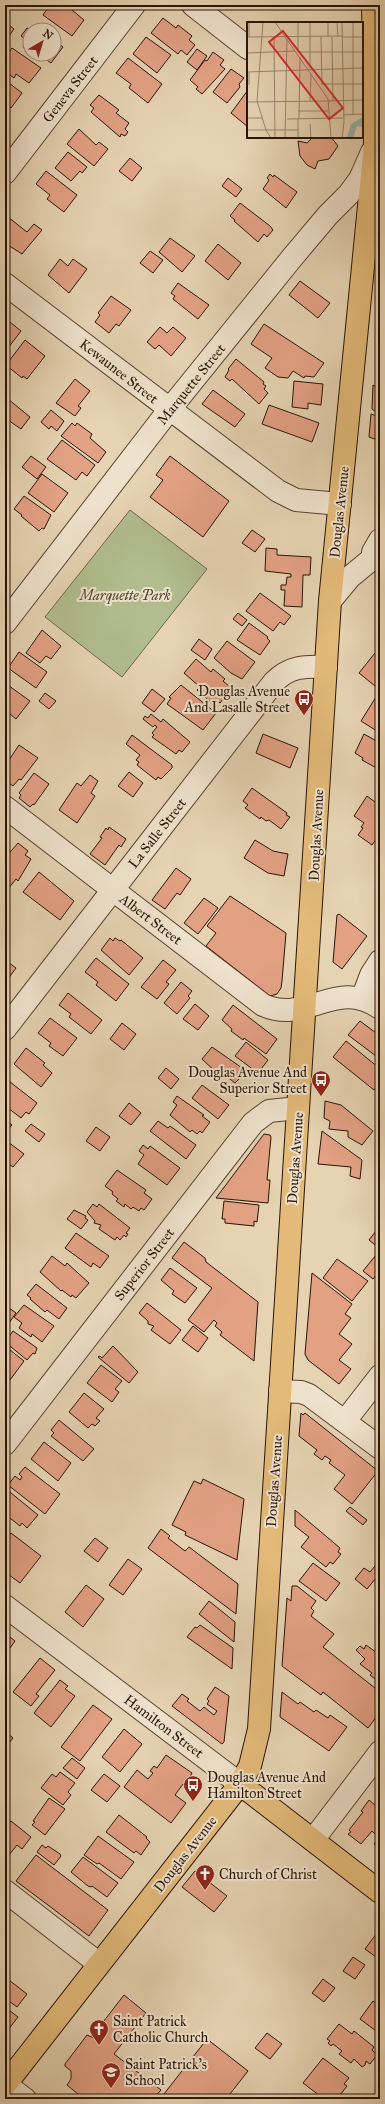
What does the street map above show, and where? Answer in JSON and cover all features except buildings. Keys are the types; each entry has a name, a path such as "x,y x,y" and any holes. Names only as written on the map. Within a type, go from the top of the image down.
{"main road":[{"name":"Douglas Avenue","path":"5,2084 98,1963 240,1784 250,1766 258,1729 330,601 372,143 373,5"},
{"name":"Hamilton Street","path":"240,1784 380,1892"}],"street":[{"name":"Geneva Street","path":"5,173 134,5"},
{"path":"193,5 247,47"},
{"name":"Marquette Street","path":"5,623 169,410 291,258 328,215 349,194 360,179 372,143"},
{"name":"Kewaunee Street","path":"5,284 169,410 286,497 299,501 340,504"},
{"path":"330,601 350,577 378,554"},
{"name":"La Salle Street","path":"5,1029 274,682 285,672 294,668 326,667"},
{"name":"Albert Street","path":"5,807 260,1003 270,1008 282,1010 305,1008 337,997 346,996 371,1003"},
{"path":"371,1003 370,975 380,962"},
{"name":"Superior Street","path":"5,1444 253,1123 269,1111 298,1108"},
{"path":"345,1421 380,1376"},
{"path":"280,1391 301,1392 309,1395 380,1448"},
{"name":"Hamilton Street","path":"5,1606 240,1784"},
{"path":"312,1840 380,1752"},
{"path":"5,1891 98,1963"},
{"path":"5,2084 25,2099"}],"green space":[{"name":"Marquette Park","path":"130,510 207,569 122,677 45,617"}],"place":[{"name":"Douglas Avenue And Lasalle Street","path":"304,716"},
{"name":"Douglas Avenue And Superior Street","path":"321,1097"},
{"name":"Douglas Avenue And Hamilton Street","path":"193,1802"},
{"name":"Church of Christ","path":"205,1891"},
{"name":"Saint Patrick Catholic Church","path":"99,2046"},
{"name":"Saint Patrick's School","path":"111,2089"}]}
